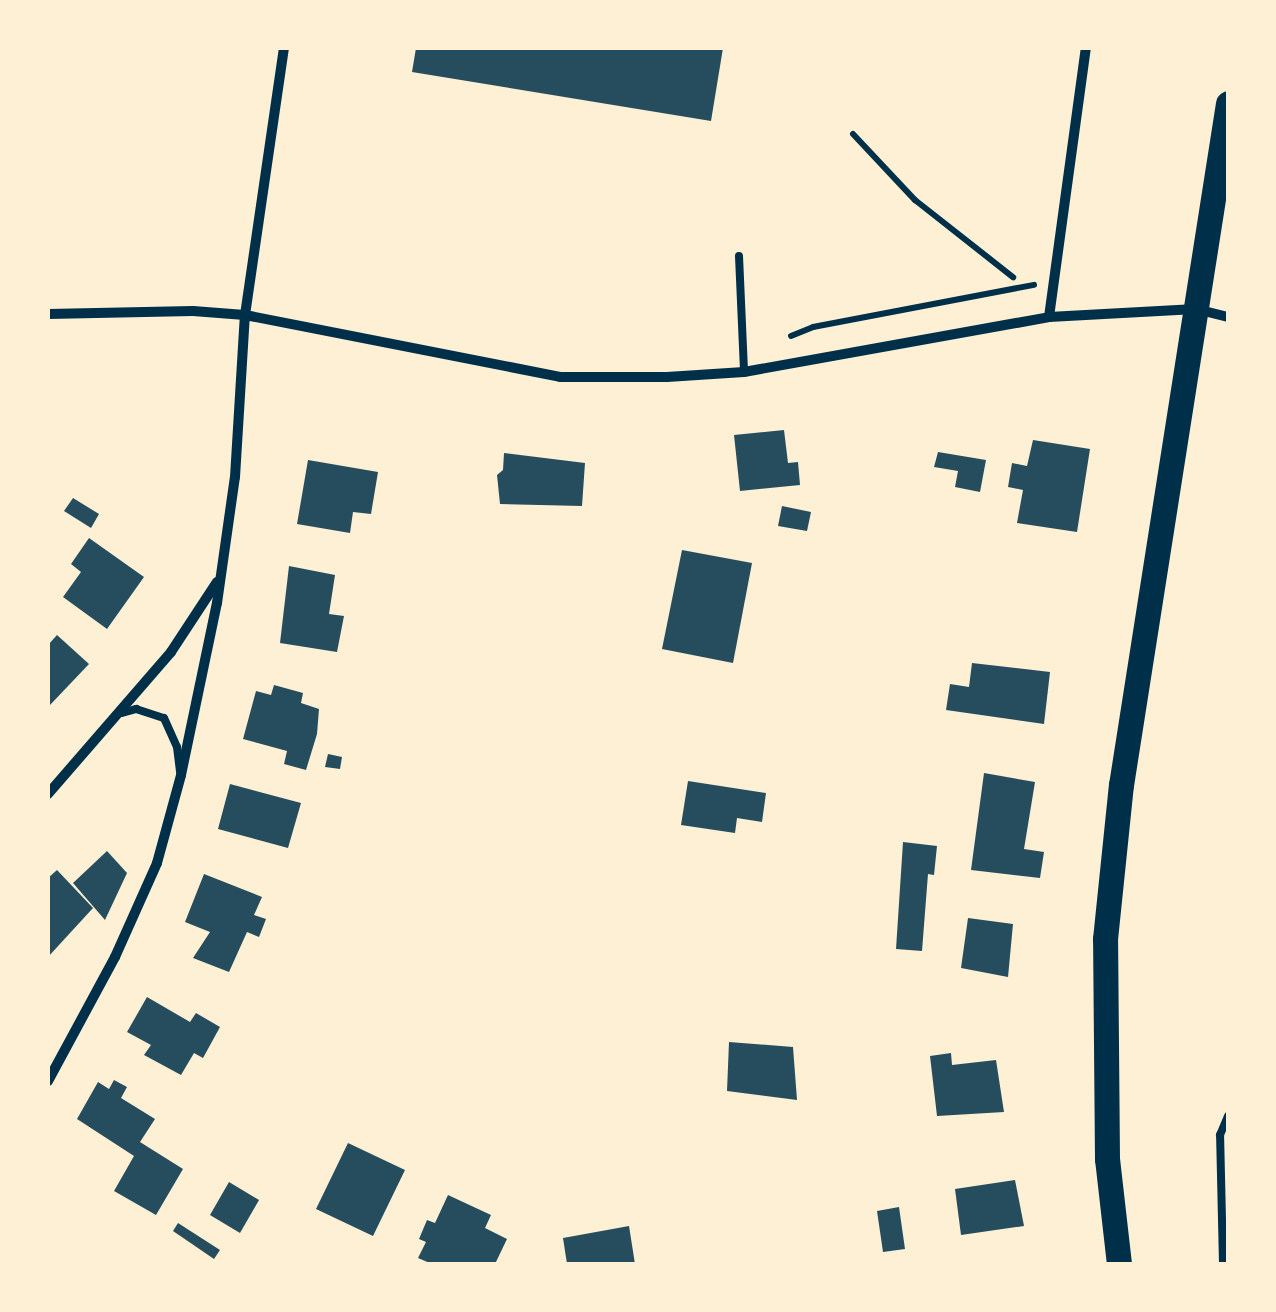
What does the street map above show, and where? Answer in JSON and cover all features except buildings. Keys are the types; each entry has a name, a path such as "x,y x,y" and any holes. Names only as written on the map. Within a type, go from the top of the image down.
{"main road":[{"path":"1119,1264 1107,1159 1105,940 1120,785 1228,103"}],"street":[{"path":"48,1081 115,956 158,862 181,775 220,577 235,476 245,315 284,48"},
{"path":"1049,317 1086,48"},
{"path":"48,314 193,311 245,315 560,377 744,372 1049,317 1196,310 1228,318"},
{"path":"48,794 171,652 220,577"}],"lane":[{"path":"739,256 744,372"},
{"path":"122,713 136,709 164,718 177,747 181,775"},
{"path":"1223,1264 1220,1135 1228,1116"}],"path":[{"path":"853,134 915,200 1013,277"},
{"path":"791,336 814,327 1054,282"}]}
